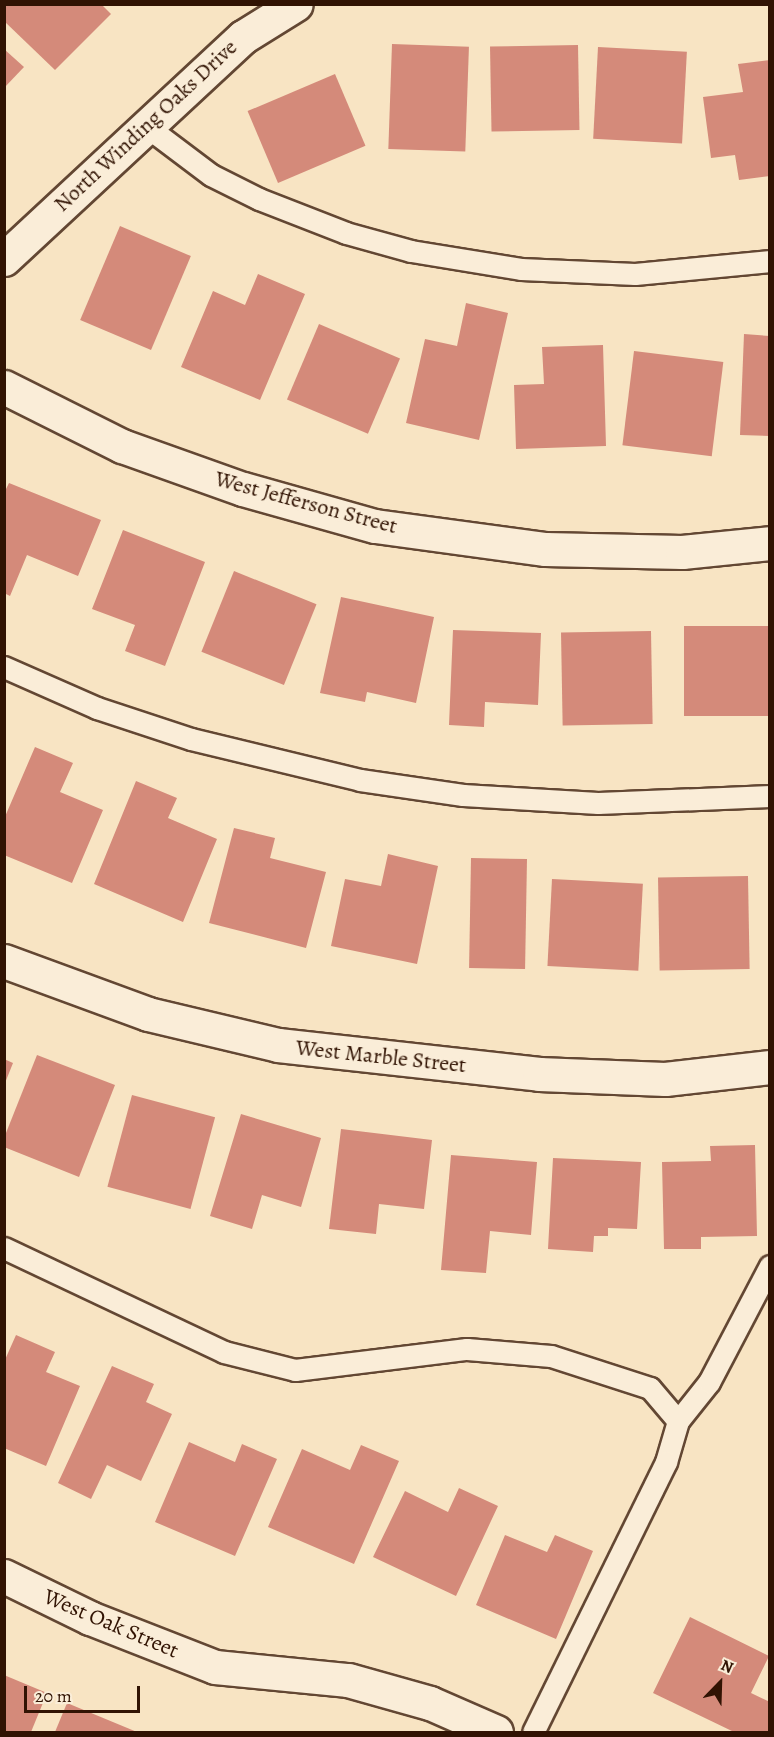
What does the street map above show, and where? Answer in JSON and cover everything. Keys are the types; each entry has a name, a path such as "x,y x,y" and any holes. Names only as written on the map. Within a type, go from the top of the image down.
{"street":[{"name":"North Winding Oaks Drive","path":"4,259 243,37 296,4"},
{"name":"West Jefferson Street","path":"4,387 122,446 243,489 375,526 545,549 682,552 770,543"},
{"name":"West Marble Street","path":"4,961 148,1014 278,1046 562,1075 665,1079 770,1067"},
{"name":"West Oak Street","path":"4,1576 90,1618 214,1667 348,1680 430,1704 496,1732"}],"lane":[{"path":"146,126 211,175 259,199 346,233 411,251 521,269 635,274 770,261"},
{"path":"4,667 97,708 191,739 360,780 463,795 598,803 770,796"},
{"path":"4,1248 224,1352 295,1370 467,1349 551,1356 650,1388 678,1421"},
{"path":"533,1732 666,1462 678,1421 709,1382 770,1266"}],"building":[{"path":"4,4 101,4 111,14 55,70 4,21"},
{"path":"392,44 469,47 465,152 388,149"},
{"path":"578,45 579,130 491,132 490,47"},
{"path":"598,47 687,52 682,144 593,139"},
{"path":"4,49 24,67 4,88"},
{"path":"770,60 770,176 739,180 735,155 711,158 703,97 743,92 738,64"},
{"path":"335,74 365,146 278,183 248,111"},
{"path":"120,226 191,256 151,350 80,320"},
{"path":"258,274 305,294 260,400 181,367 213,291 245,305"},
{"path":"466,303 508,313 479,440 406,423 425,339 457,346"},
{"path":"319,324 400,358 368,434 287,399"},
{"path":"744,334 770,336 770,436 740,435"},
{"path":"603,345 606,446 516,449 514,385 544,384 542,347"},
{"path":"634,351 723,362 712,456 622,445"},
{"path":"9,483 101,520 78,576 27,555 10,596 4,593 4,493"},
{"path":"123,530 205,562 165,666 125,651 135,625 92,609"},
{"path":"234,571 317,604 284,685 201,652"},
{"path":"341,597 434,617 416,703 367,692 365,702 320,693"},
{"path":"684,626 770,626 770,716 684,716"},
{"path":"453,630 541,633 538,705 485,702 484,727 449,725"},
{"path":"651,631 653,724 563,726 561,633"},
{"path":"35,747 73,763 60,792 103,810 72,883 4,855 4,819"},
{"path":"136,781 177,798 168,818 217,839 183,922 94,884"},
{"path":"234,828 275,838 270,858 326,872 306,948 209,923"},
{"path":"388,854 438,866 417,964 331,946 345,879 381,886"},
{"path":"471,858 527,859 525,969 469,968"},
{"path":"748,876 750,969 660,971 658,878"},
{"path":"552,879 643,884 638,971 547,966"},
{"path":"37,1055 115,1085 79,1177 4,1147 4,1138"},
{"path":"4,1059 13,1063 5,1083 4,1083"},
{"path":"132,1095 215,1117 190,1209 107,1187"},
{"path":"241,1114 321,1138 301,1207 262,1195 252,1229 210,1216"},
{"path":"341,1129 432,1140 424,1209 379,1204 376,1234 329,1229"},
{"path":"755,1145 757,1236 701,1237 701,1249 664,1249 662,1162 711,1161 710,1146"},
{"path":"451,1155 537,1162 531,1235 490,1231 486,1273 441,1270"},
{"path":"553,1158 641,1162 637,1229 608,1228 608,1236 594,1236 593,1252 548,1249"},
{"path":"16,1335 55,1352 46,1372 80,1386 46,1466 4,1448 4,1362"},
{"path":"112,1366 154,1384 146,1402 172,1414 141,1481 107,1465 91,1499 58,1483"},
{"path":"189,1442 235,1462 242,1444 277,1459 235,1556 155,1522"},
{"path":"361,1445 399,1461 354,1564 268,1527 302,1449 350,1470"},
{"path":"459,1488 498,1506 456,1596 373,1557 405,1491 448,1512"},
{"path":"505,1535 547,1552 555,1535 593,1551 556,1639 476,1605"},
{"path":"690,1617 769,1656 751,1693 770,1702 770,1732 734,1732 653,1693"},
{"path":"4,1675 47,1693 31,1732 4,1732"},
{"path":"67,1703 137,1732 55,1732"}]}
